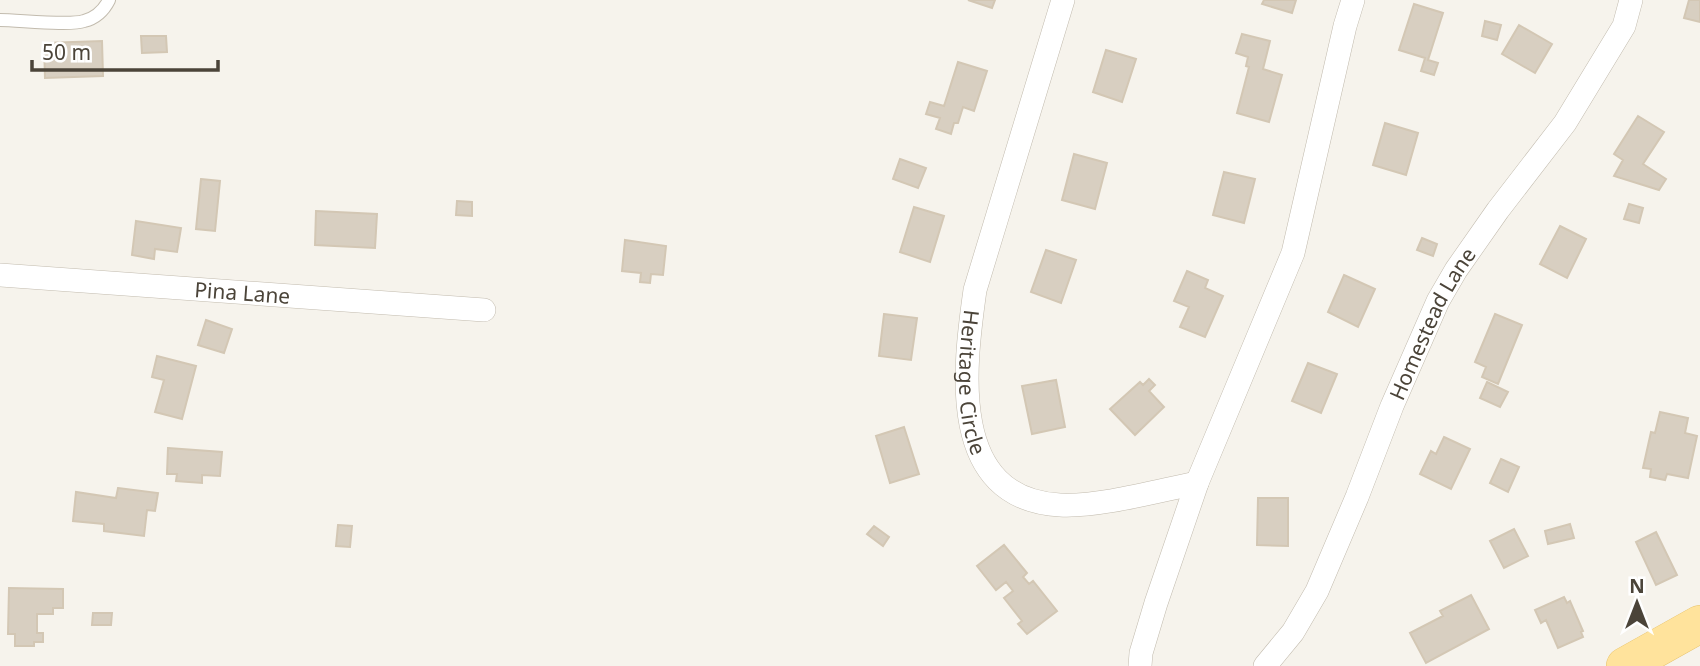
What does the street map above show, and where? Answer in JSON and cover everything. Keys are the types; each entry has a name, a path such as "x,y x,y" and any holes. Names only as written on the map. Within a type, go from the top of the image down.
{"main road":[{"path":"1636,663 1700,624"}],"street":[{"name":"Heritage Circle","path":"1063,0 975,290 968,340 967,384 973,437 990,473 1003,486 1021,497 1039,503 1088,504 1196,483"},
{"path":"1140,666 1152,616 1196,483 1293,253 1353,0"},
{"name":"Homestead Lane","path":"1265,666 1293,632 1317,591 1438,301 1498,210 1565,123 1625,26 1631,0"},
{"name":"Pina Lane","path":"0,275 484,310"}],"lane":[{"path":"0,19 82,22 95,17 109,0"}],"building":[{"path":"968,0 995,0 992,8"},
{"path":"1264,0 1296,0 1292,13 1262,4"},
{"path":"1689,0 1700,0 1700,22 1684,18"},
{"path":"1414,4 1443,13 1428,60 1438,63 1434,75 1421,71 1425,58 1399,50"},
{"path":"1485,21 1501,25 1497,40 1482,36"},
{"path":"1519,25 1552,44 1535,73 1502,54"},
{"path":"1242,34 1270,41 1263,69 1282,75 1269,122 1237,113 1249,67 1246,66 1248,57 1236,53"},
{"path":"141,36 166,36 167,52 142,53"},
{"path":"102,41 103,76 45,78 44,43"},
{"path":"1106,50 1136,59 1122,102 1093,92"},
{"path":"958,62 987,71 974,111 963,107 951,134 936,129 940,118 926,114 930,102 944,106"},
{"path":"1638,116 1664,132 1643,164 1666,179 1659,190 1614,176 1623,160 1614,154"},
{"path":"1385,123 1418,133 1406,175 1373,165"},
{"path":"1074,154 1107,163 1095,209 1062,200"},
{"path":"900,159 926,168 918,188 893,179"},
{"path":"1224,172 1255,179 1244,223 1213,215"},
{"path":"201,179 220,181 215,231 196,229"},
{"path":"457,201 472,202 472,216 456,215"},
{"path":"1629,204 1643,208 1639,223 1624,219"},
{"path":"914,207 944,216 930,262 900,252"},
{"path":"316,211 377,214 375,248 315,245"},
{"path":"136,221 181,228 177,252 155,249 154,259 132,255"},
{"path":"1560,226 1586,239 1567,278 1540,264"},
{"path":"1422,238 1437,244 1433,256 1417,250"},
{"path":"625,240 666,246 663,275 651,274 650,283 640,282 641,273 622,271"},
{"path":"1046,250 1076,260 1061,303 1031,292"},
{"path":"1187,271 1208,280 1205,288 1223,296 1205,337 1180,327 1189,307 1174,301"},
{"path":"1344,275 1375,289 1358,327 1328,312"},
{"path":"884,314 917,318 911,360 879,356"},
{"path":"1495,314 1522,325 1498,384 1482,377 1486,367 1475,362"},
{"path":"206,320 232,329 224,353 198,345"},
{"path":"157,356 196,366 182,419 155,412 164,380 152,377"},
{"path":"1308,363 1337,374 1321,413 1292,401"},
{"path":"1149,379 1155,385 1149,391 1164,407 1135,435 1110,409 1140,382 1143,385"},
{"path":"1056,380 1065,427 1032,434 1022,386"},
{"path":"1487,382 1508,392 1500,407 1480,398"},
{"path":"1660,412 1688,418 1685,433 1697,436 1688,478 1667,474 1665,480 1650,477 1651,469 1643,468 1651,432 1655,433"},
{"path":"904,427 919,474 890,483 876,436"},
{"path":"1444,437 1470,449 1451,489 1420,474 1431,451 1436,454"},
{"path":"168,448 222,452 220,476 202,475 202,483 176,481 177,474 167,474"},
{"path":"1501,459 1519,467 1508,492 1490,483"},
{"path":"118,488 158,493 155,511 147,510 144,536 104,531 104,524 73,521 76,492 116,498"},
{"path":"1258,498 1288,498 1288,546 1257,545"},
{"path":"1570,524 1574,538 1548,544 1545,531"},
{"path":"338,525 352,526 350,547 336,546"},
{"path":"874,526 889,537 883,546 867,534"},
{"path":"1514,529 1528,556 1504,568 1490,541"},
{"path":"1656,532 1677,575 1656,585 1636,542"},
{"path":"1004,545 1027,573 1023,577 1029,584 1033,581 1057,611 1027,634 1018,624 1022,621 1004,598 1013,591 1006,582 996,590 977,566"},
{"path":"9,588 63,589 63,608 53,608 53,614 37,614 37,633 43,633 43,642 34,642 34,646 15,646 15,634 8,634"},
{"path":"1471,595 1489,629 1426,663 1410,633 1443,616 1440,611"},
{"path":"1564,597 1567,603 1570,601 1583,637 1558,648 1546,620 1541,623 1535,610"},
{"path":"93,613 112,613 111,625 92,625"}]}
